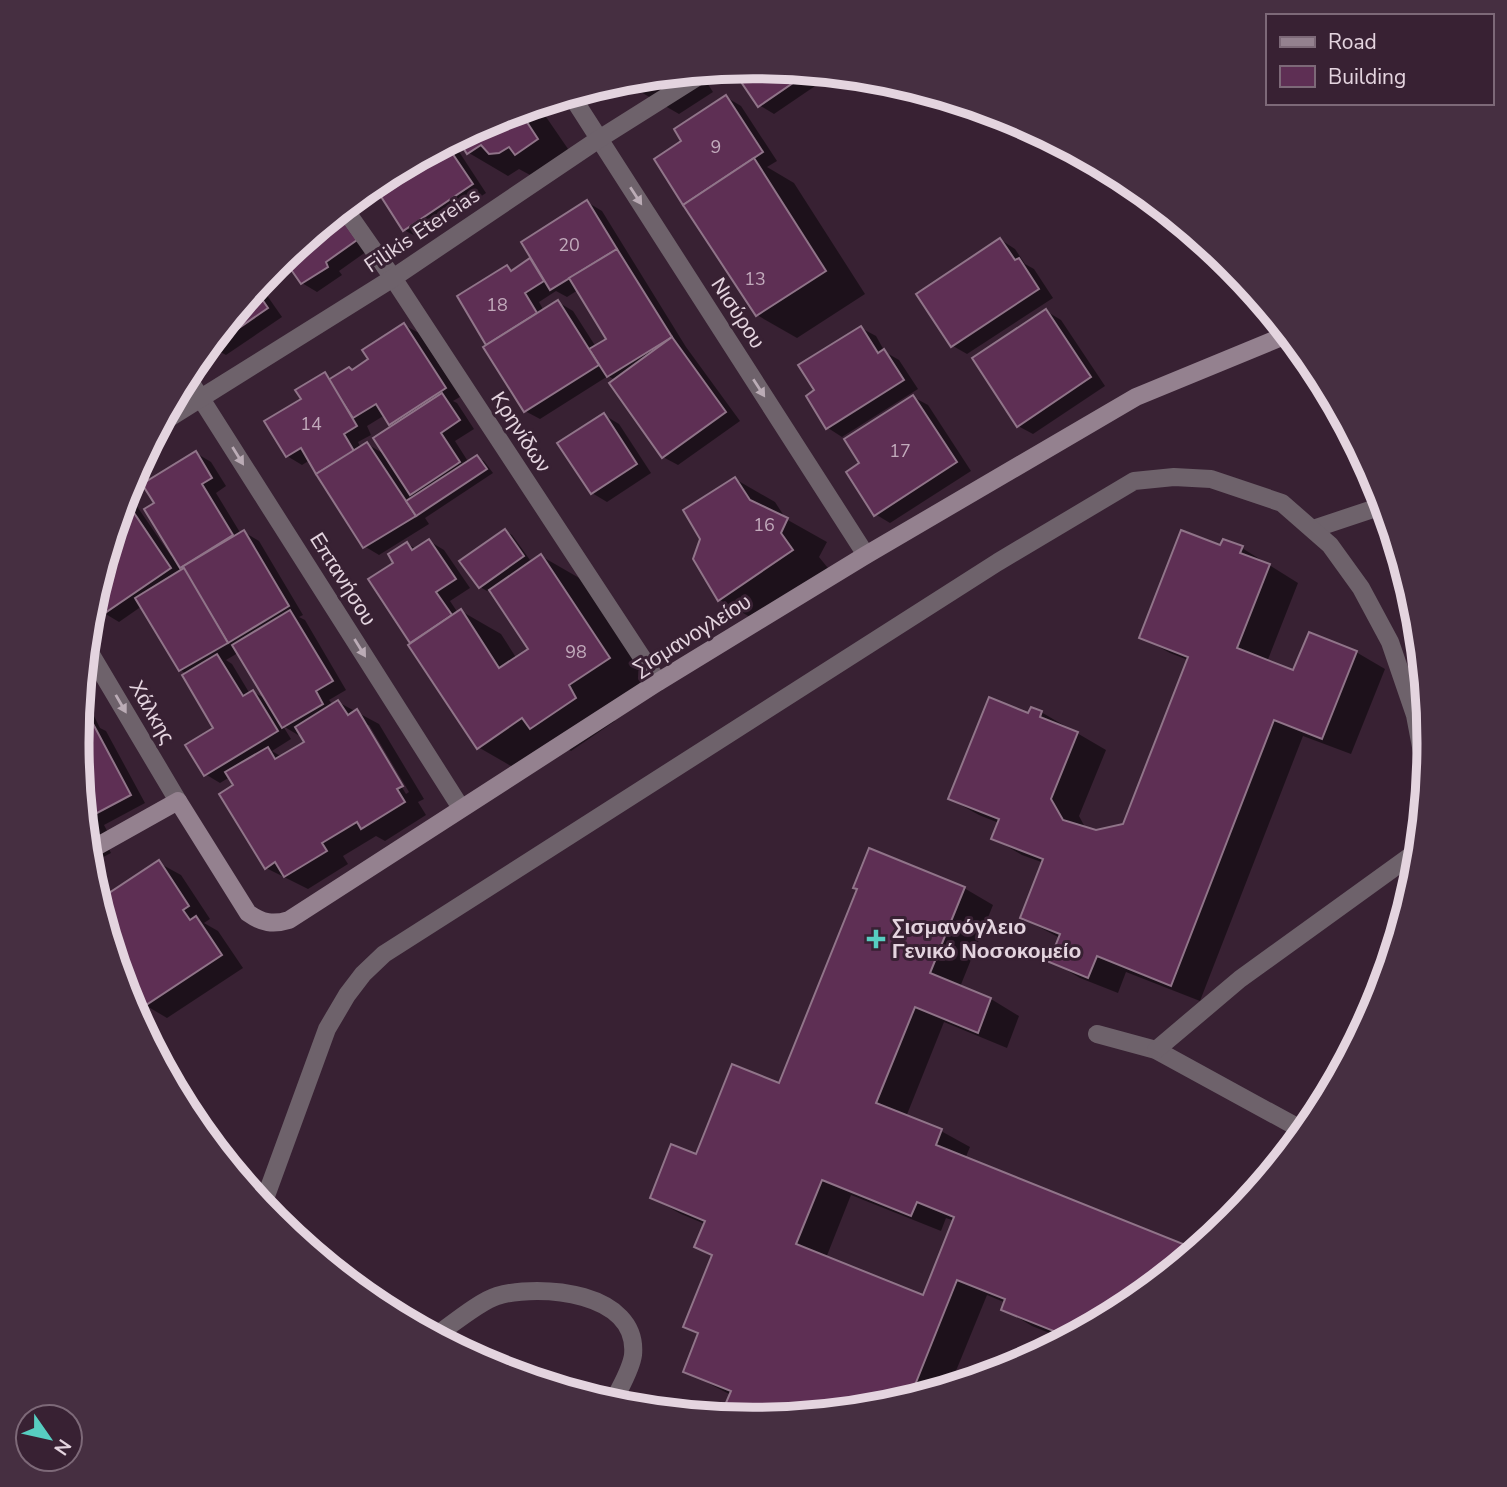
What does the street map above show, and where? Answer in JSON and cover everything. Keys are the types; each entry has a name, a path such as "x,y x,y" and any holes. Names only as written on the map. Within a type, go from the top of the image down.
{"street":[{"name":"Filikis Etereias","path":"177,413 393,278 599,139 690,82"},
{"name":"Νισύρου","path":"576,103 866,555"},
{"name":"Κρηνίδων","path":"349,216 658,682"},
{"name":"Σισμανογλείου","path":"178,801 248,913 267,923 289,920 658,682 866,555 1136,397 1280,338"},
{"name":"Επτανήσου","path":"193,386 461,808"},
{"path":"266,1195 327,1028 363,974 396,947 998,562 1135,481 1174,477 1211,479 1282,503 1313,529 1330,545 1361,587 1390,642 1418,729"},
{"path":"1313,529 1375,508"},
{"name":"Χάλκης","path":"94,659 178,801"},
{"path":"97,846 178,801"},
{"path":"1156,1050 1240,979 1408,858"},
{"path":"1097,1034 1156,1050 1296,1127"},
{"path":"443,1331 495,1297 531,1290 584,1297 608,1307 626,1325 632,1342 633,1357 617,1394"}],"building":[{"path":"739,79 797,80 758,107"},
{"path":"726,95 763,152 683,205 654,159 681,141 674,129"},
{"path":"525,119 538,139 515,155 509,147 499,153 489,154 481,145 467,154 462,146"},
{"path":"451,151 473,184 403,231 380,194"},
{"path":"754,158 826,271 756,316 683,205"},
{"path":"587,200 617,249 550,290 521,242"},
{"path":"343,221 357,240 326,262 328,267 301,284 289,267"},
{"path":"1000,238 1015,260 1019,258 1039,289 951,347 916,294"},
{"path":"617,249 672,337 607,377 589,349 606,339 569,278"},
{"path":"530,258 544,281 525,293 537,313 486,345 457,296 507,265 511,271"},
{"path":"261,297 268,308 230,334"},
{"path":"558,300 599,365 524,412 483,347"},
{"path":"1046,309 1091,377 1017,427 972,358"},
{"path":"404,323 446,388 389,425 376,404 353,418 328,380 349,367 352,370 368,359 362,350"},
{"path":"861,326 878,353 884,349 904,380 826,429 806,396 814,390 798,365"},
{"path":"672,337 726,412 662,458 609,383"},
{"path":"325,372 357,426 344,434 354,451 316,474 301,448 286,457 264,421 301,399 295,390"},
{"path":"442,393 460,420 441,433 460,462 410,495 373,438"},
{"path":"913,395 957,462 874,516 846,472 859,463 844,439"},
{"path":"604,413 637,464 591,494 557,443"},
{"path":"367,442 416,516 363,548 316,474"},
{"path":"196,451 212,478 202,484 233,535 180,568 144,509 154,503 142,484"},
{"path":"477,455 487,469 416,516 406,501"},
{"path":"735,477 750,500 788,518 781,533 793,550 718,601 693,559 700,539 683,510"},
{"path":"132,509 171,568 102,615 111,571"},
{"path":"505,529 524,556 479,588 459,561"},
{"path":"244,530 289,606 228,643 182,567"},
{"path":"1181,530 1220,545 1223,539 1243,546 1240,553 1270,564 1237,648 1293,670 1309,632 1357,651 1322,739 1274,720 1171,986 1097,956 1088,978 1049,962 1060,934 1020,918 1043,859 991,839 999,819 948,799 989,697 1028,713 1031,707 1042,711 1040,717 1078,732 1051,799 1063,820 1096,830 1123,824 1188,657 1139,638"},
{"path":"429,539 456,579 436,592 452,615 410,643 368,579 393,563 388,554 407,542 412,550"},
{"path":"541,554 610,658 569,685 576,698 530,729 522,718 477,749 408,645 461,609 499,668 528,649 489,590"},
{"path":"184,568 228,643 179,671 135,598"},
{"path":"290,610 333,681 316,691 323,704 282,728 232,645"},
{"path":"217,654 243,696 253,690 278,731 204,776 185,745 213,728 182,675"},
{"path":"338,700 348,715 357,709 403,786 397,789 405,802 361,829 357,822 322,843 327,851 284,877 275,862 265,869 219,794 233,785 225,772 268,747 275,759 304,742 295,727"},
{"path":"90,721 131,795 93,815 90,787"},
{"path":"869,848 965,887 930,973 991,998 978,1033 915,1007 876,1103 942,1129 936,1145 1188,1246 1123,1296 1060,1334 1001,1310 1005,1299 957,1280 914,1389 840,1403 797,1407 724,1407 731,1391 683,1372 698,1333 683,1327 712,1255 694,1247 705,1221 650,1198 671,1144 696,1154 732,1064 779,1083 857,889 853,888","holes":["822,1180 911,1216 917,1202 954,1217 923,1295 796,1244"]},
{"path":"159,860 189,906 183,910 190,920 196,916 222,955 143,1007 124,957 107,895"}],"place":[{"name":"Σισμανόγλειο Γενικό Νοσοκομείο","path":"876,939"}]}
